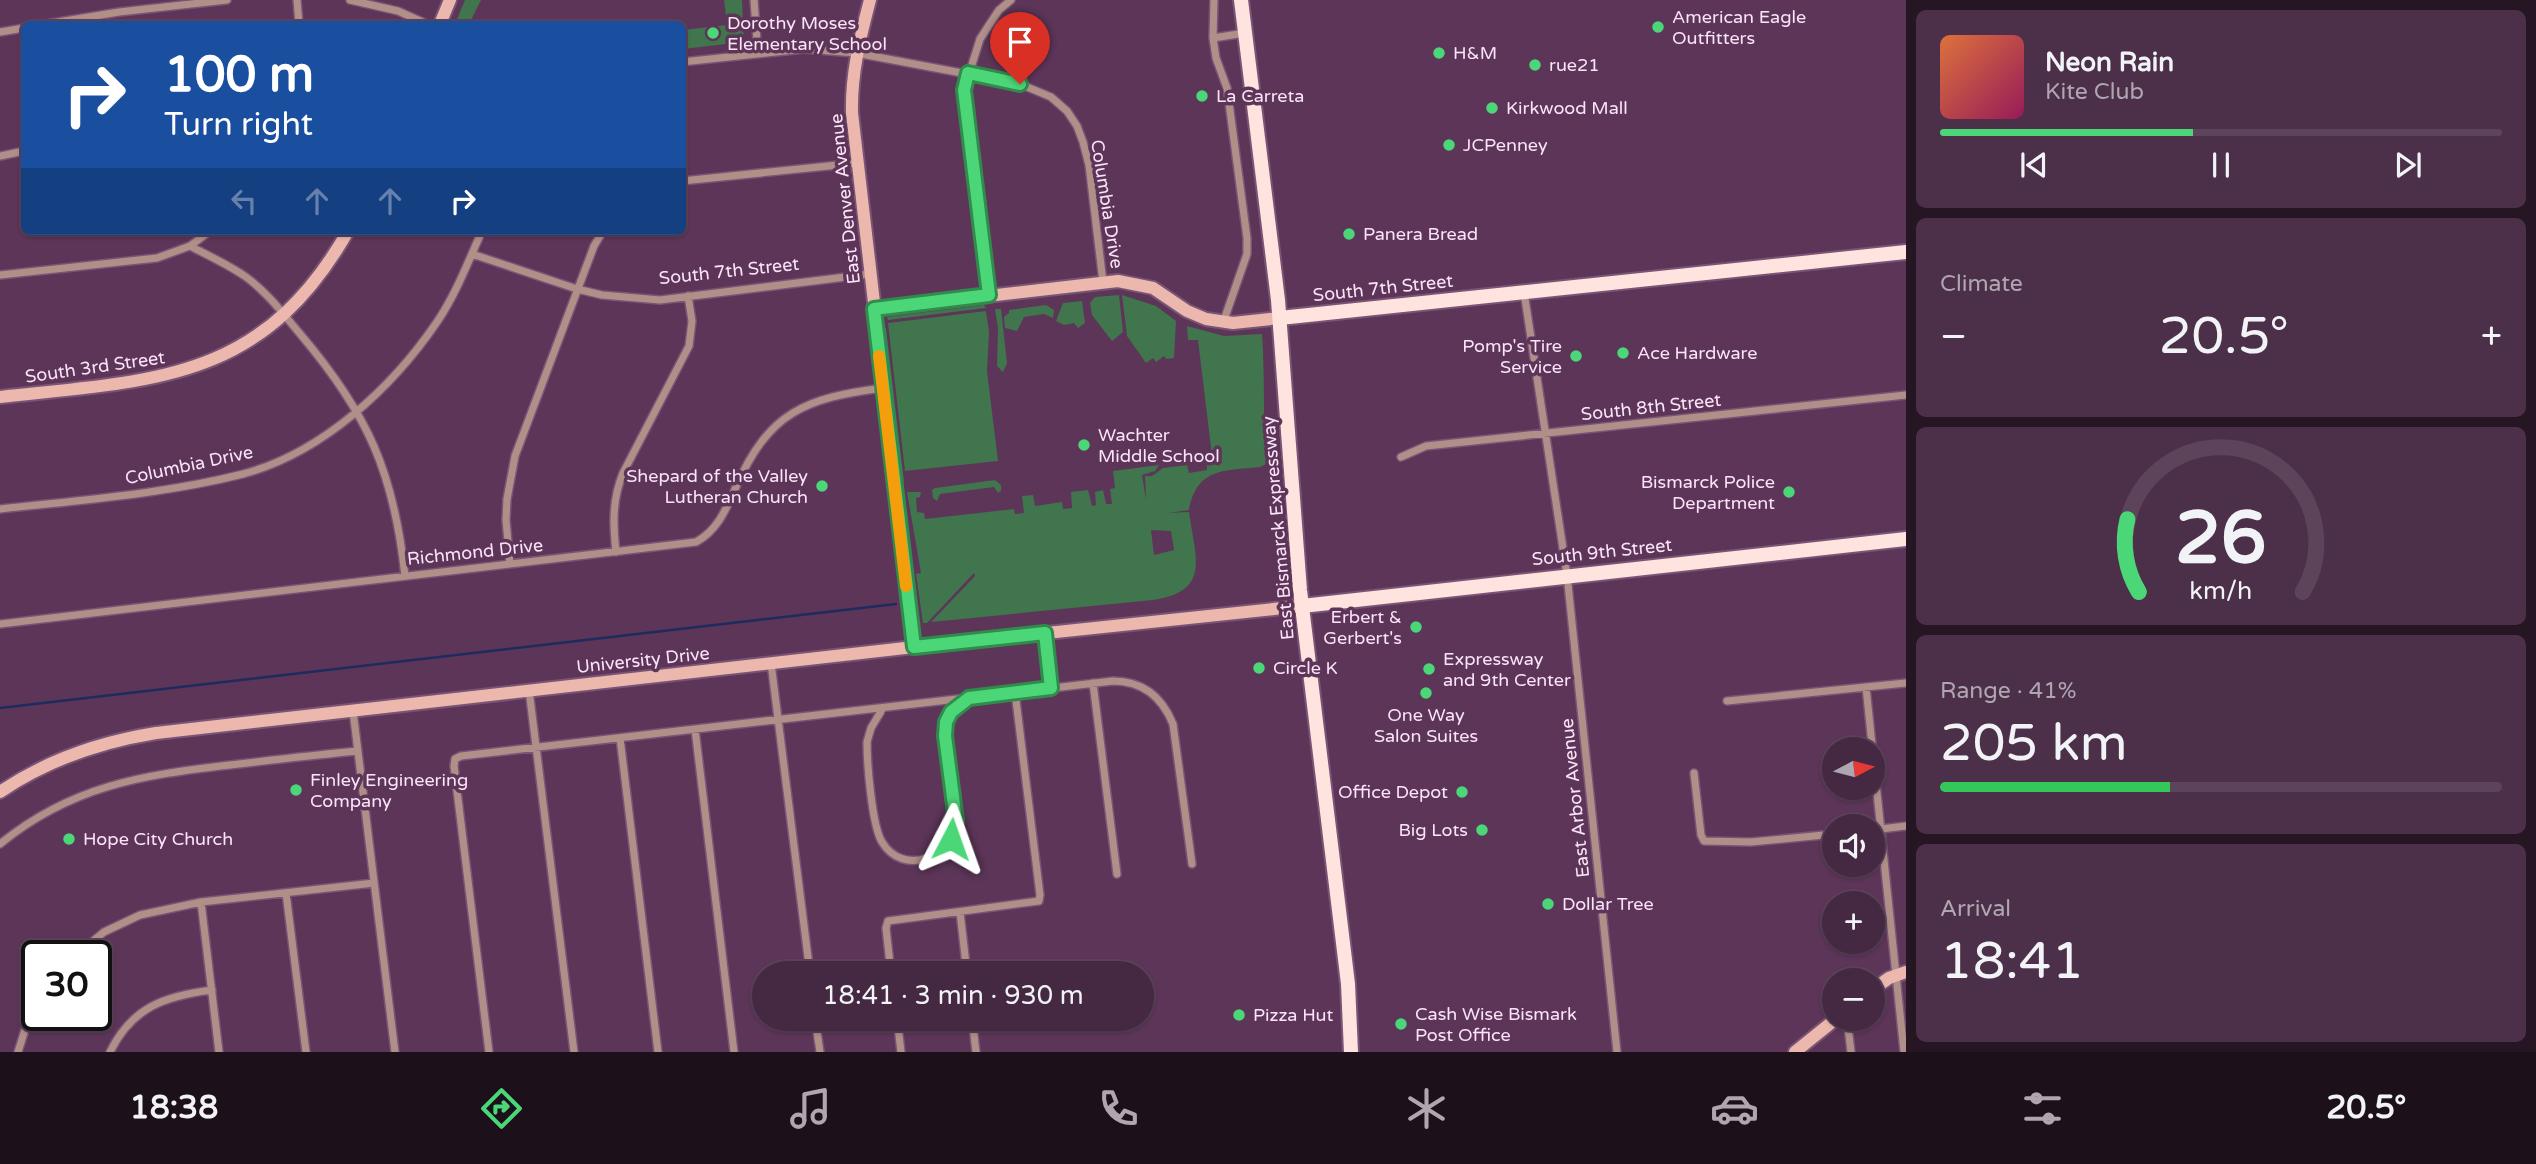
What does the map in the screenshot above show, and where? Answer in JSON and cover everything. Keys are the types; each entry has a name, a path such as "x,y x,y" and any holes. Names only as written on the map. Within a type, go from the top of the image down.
{"main road":[{"name":"East Bismarck Expressway","path":"1241,0 1280,318 1302,606 1347,979 1351,1052"},
{"name":"South 7th Street","path":"1280,318 1906,252"},
{"name":"South 9th Street","path":"1302,606 1906,539"}],"street":[{"path":"145,0 146,9"},
{"path":"66,21 227,0"},
{"path":"297,0 299,21"},
{"path":"350,0 398,11 420,21"},
{"path":"441,21 450,0"},
{"path":"754,0 758,54"},
{"name":"East Denver Avenue","path":"870,0 856,53 852,84 870,274 914,647"},
{"path":"989,295 964,90 980,39 999,10 1011,0"},
{"path":"1214,0 1213,38 1216,58 1227,88 1247,239 1247,254 1223,323"},
{"path":"0,32 21,28"},
{"path":"1213,38 1245,33"},
{"name":"Columbia Drive","path":"686,62 804,49 856,53 1020,84 1051,97 1067,111 1077,126 1089,165 1103,282"},
{"path":"0,156 21,152"},
{"path":"686,181 858,163"},
{"path":"0,275 157,258 190,246 205,235"},
{"name":"South 3rd Street","path":"0,397 130,383 188,370 247,343 297,302 320,276 346,235"},
{"name":"Columbia Drive","path":"0,509 153,492 244,473 310,444 333,429 393,378 437,321 480,235"},
{"path":"510,565 506,510 515,456 594,246 601,235"},
{"path":"190,246 246,277 268,296 321,359 356,409 382,465 392,497 405,576"},
{"name":"South 7th Street","path":"472,254 578,289 660,300 870,274"},
{"name":"South 7th Street","path":"874,309 1103,282 1128,282 1153,288 1197,316 1223,323 1280,318"},
{"name":"East Arbor Avenue","path":"1524,292 1567,575 1618,1052"},
{"path":"616,552 613,526 616,495 623,473 689,346 692,321 688,296"},
{"name":"Richmond Drive","path":"0,624 696,542 714,530 748,461 767,434 779,423 822,398 883,388"},
{"name":"South 8th Street","path":"1401,457 1426,446 1906,396"},
{"name":"University Drive","path":"0,792 36,770 69,755 128,738 529,690 1302,606"},
{"path":"1045,633 1051,688"},
{"path":"771,663 809,961"},
{"path":"489,1052 454,766 455,759 461,756 1093,683 1129,682 1144,687 1156,696 1170,716 1175,733 1192,864"},
{"path":"1727,701 1906,682"},
{"path":"1093,683 1117,874"},
{"path":"1866,687 1876,814"},
{"path":"529,690 574,1052"},
{"path":"890,961 886,922 1039,901 1015,692"},
{"path":"883,708 867,741 879,835 893,853 907,859 921,860 942,850 954,833 956,820 945,729 951,712 969,698"},
{"path":"353,710 395,1052"},
{"path":"695,729 734,1052"},
{"path":"620,738 658,1052"},
{"path":"0,844 40,816 66,802 92,790 145,776 358,751"},
{"path":"1694,773 1704,841 1751,842 1822,835"},
{"path":"1885,828 1906,826"},
{"path":"1885,877 1901,973 1904,1052"},
{"path":"97,940 122,922 139,915 201,902 374,883"},
{"path":"286,893 306,1052"},
{"path":"201,902 219,1052"},
{"path":"960,912 966,961"},
{"path":"1885,982 1901,973"},
{"path":"110,1052 129,1024 151,1006 176,995 212,990"},
{"path":"1795,1052 1822,1030"},
{"path":"18,1052 25,1031"},
{"path":"817,1031 820,1052"},
{"path":"899,1031 901,1052"},
{"path":"974,1031 976,1052"},
{"path":"1849,1031 1851,1052"}],"green space":[{"path":"465,0 481,0 470,21 456,21"},
{"path":"724,0 742,0 744,42 686,49 686,30 727,25"},
{"path":"1119,295 1123,332 1112,341 1092,315 1090,303 1095,297"},
{"path":"1122,295 1156,306 1176,321 1174,358 1166,359 1164,356 1156,362 1153,358 1146,363 1127,336"},
{"path":"1082,301 1085,323 1078,328 1074,323 1064,325 1056,321 1063,303"},
{"path":"984,305 986,308 888,320 887,317"},
{"path":"1046,305 1054,310 1053,318 1044,314 1024,317 1017,331 1005,328 1004,317 1009,310"},
{"path":"995,309 1001,309 1007,363 1003,372 997,366 998,329"},
{"path":"986,311 989,332 987,371 998,461 905,471 888,323"},
{"path":"1187,326 1224,336 1262,334 1266,464 1214,474 1199,486 1189,510 1168,513 1189,512 1196,557 1192,580 1184,589 1153,600 931,622 975,576 974,573 927,623 923,623 916,574 921,573 907,492 921,492 920,497 916,498 917,512 924,513 925,519 1014,509 1015,514 1024,513 1022,496 1033,495 1035,506 1062,502 1063,509 1072,508 1071,492 1088,490 1092,506 1096,505 1095,492 1103,490 1106,504 1112,504 1110,489 1115,488 1113,471 1159,465 1155,471 1142,475 1146,500 1145,476 1152,476 1163,468 1187,465 1189,473 1207,470 1207,465 1213,464 1198,340 1188,340","holes":["1151,530 1171,531 1174,550 1154,555"]},
{"path":"886,328 904,482 901,481"},
{"path":"995,480 1001,485 1001,491 998,493 994,487 940,494 937,501 933,498 932,490 935,488"}],"waterway":[{"path":"0,708 896,604"}],"slow traffic":[{"path":"879,356 906,586"}],"place":[{"name":"American Eagle Outfitters","path":"1658,27"},
{"name":"Dorothy Moses Elementary School","path":"713,33"},
{"name":"H&M","path":"1439,53"},
{"name":"rue21","path":"1535,65"},
{"name":"La Carreta","path":"1202,96"},
{"name":"Kirkwood Mall","path":"1492,108"},
{"name":"JCPenney","path":"1449,145"},
{"name":"Panera Bread","path":"1349,234"},
{"name":"Ace Hardware","path":"1623,353"},
{"name":"Pomp's Tire Service","path":"1576,356"},
{"name":"Wachter Middle School","path":"1084,445"},
{"name":"Shepard of the Valley Lutheran Church","path":"822,486"},
{"name":"Bismarck Police Department","path":"1789,492"},
{"name":"Erbert & Gerbert's","path":"1416,627"},
{"name":"Circle K","path":"1259,668"},
{"name":"Expressway and 9th Center","path":"1429,669"},
{"name":"One Way Salon Suites","path":"1426,693"},
{"name":"Finley Engineering Company","path":"296,790"},
{"name":"Office Depot","path":"1462,792"},
{"name":"Big Lots","path":"1482,830"},
{"name":"Hope City Church","path":"69,839"},
{"name":"Dollar Tree","path":"1548,904"},
{"name":"Pizza Hut","path":"1239,1015"},
{"name":"Cash Wise Bismark Post Office","path":"1401,1024"}],"route":[{"path":"951,839 956,820 945,736 948,716 954,708 969,698 1051,688 1045,633 914,647 874,309 989,295 964,90 968,73 1020,84"}]}
